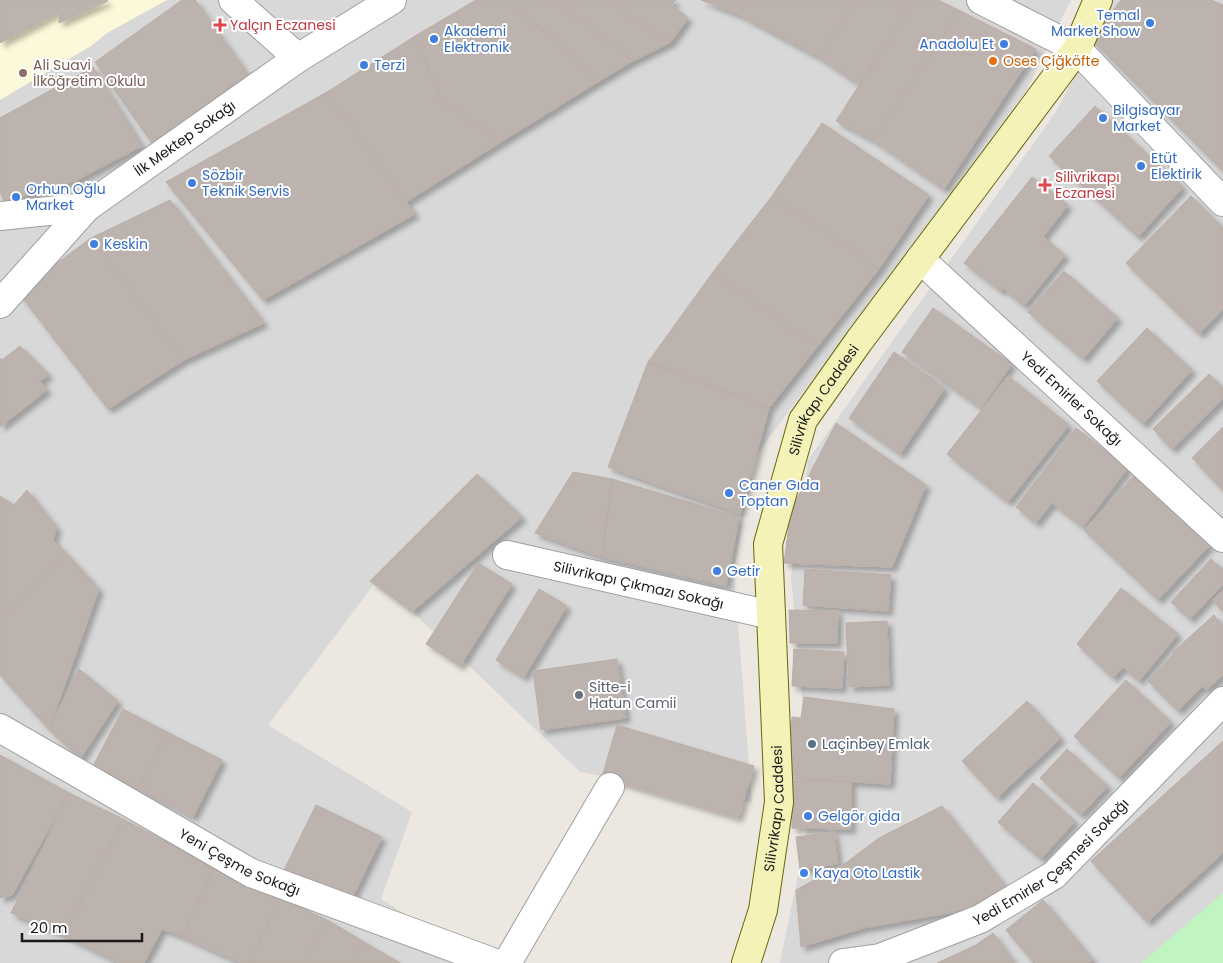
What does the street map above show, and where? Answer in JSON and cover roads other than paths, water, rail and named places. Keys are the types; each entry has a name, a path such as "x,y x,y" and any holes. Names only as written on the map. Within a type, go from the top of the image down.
{"main road":[{"name":"Silivrikapı Caddesi","path":"746,963 763,910 778,802 768,544 803,420 920,259 1077,49 1098,0"}],"street":[{"path":"233,0 298,58"},
{"name":"İlk Mektep Sokağı","path":"0,304 87,207 298,58 392,0"},
{"path":"981,0 1077,49 1223,202"},
{"path":"0,216 87,207"},
{"name":"Yedi Emirler Sokağı","path":"920,259 1223,538"},
{"name":"Silivrikapı Çıkmazı Sokağı","path":"507,555 771,615"},
{"name":"Yedi Emirler Çeşmesi Sokağı","path":"843,963 880,958 980,919 1054,875 1223,702"},
{"name":"Yeni Çeşme Sokağı","path":"0,728 252,873 495,963"},
{"path":"506,963 610,787"}],"place":[{"name":"Temal Market Show","path":"1150,23"},
{"name":"Yalçın Eczanesi","path":"220,25"},
{"name":"Akademi Elektronik","path":"434,39"},
{"name":"Anadolu Et","path":"1004,44"},
{"name":"Oses Çiğköfte","path":"993,61"},
{"name":"Terzi","path":"364,65"},
{"name":"Ali Suavi İlköğretim Okulu","path":"23,73"},
{"name":"Bilgisayar Market","path":"1103,118"},
{"name":"Etüt Elektirik","path":"1141,166"},
{"name":"Sözbir Teknik Servis","path":"192,183"},
{"name":"Silivrikapı Eczanesi","path":"1045,185"},
{"name":"Orhun Oğlu Market","path":"16,197"},
{"name":"Keskin","path":"94,244"},
{"name":"Caner Gıda Toptan","path":"729,493"},
{"name":"Getir","path":"717,571"},
{"name":"Sitte-i Hatun Camii","path":"579,695"},
{"name":"Laçinbey Emlak","path":"812,744"},
{"name":"Gelgör gida","path":"808,816"},
{"name":"Kaya Oto Lastik","path":"804,873"}]}
